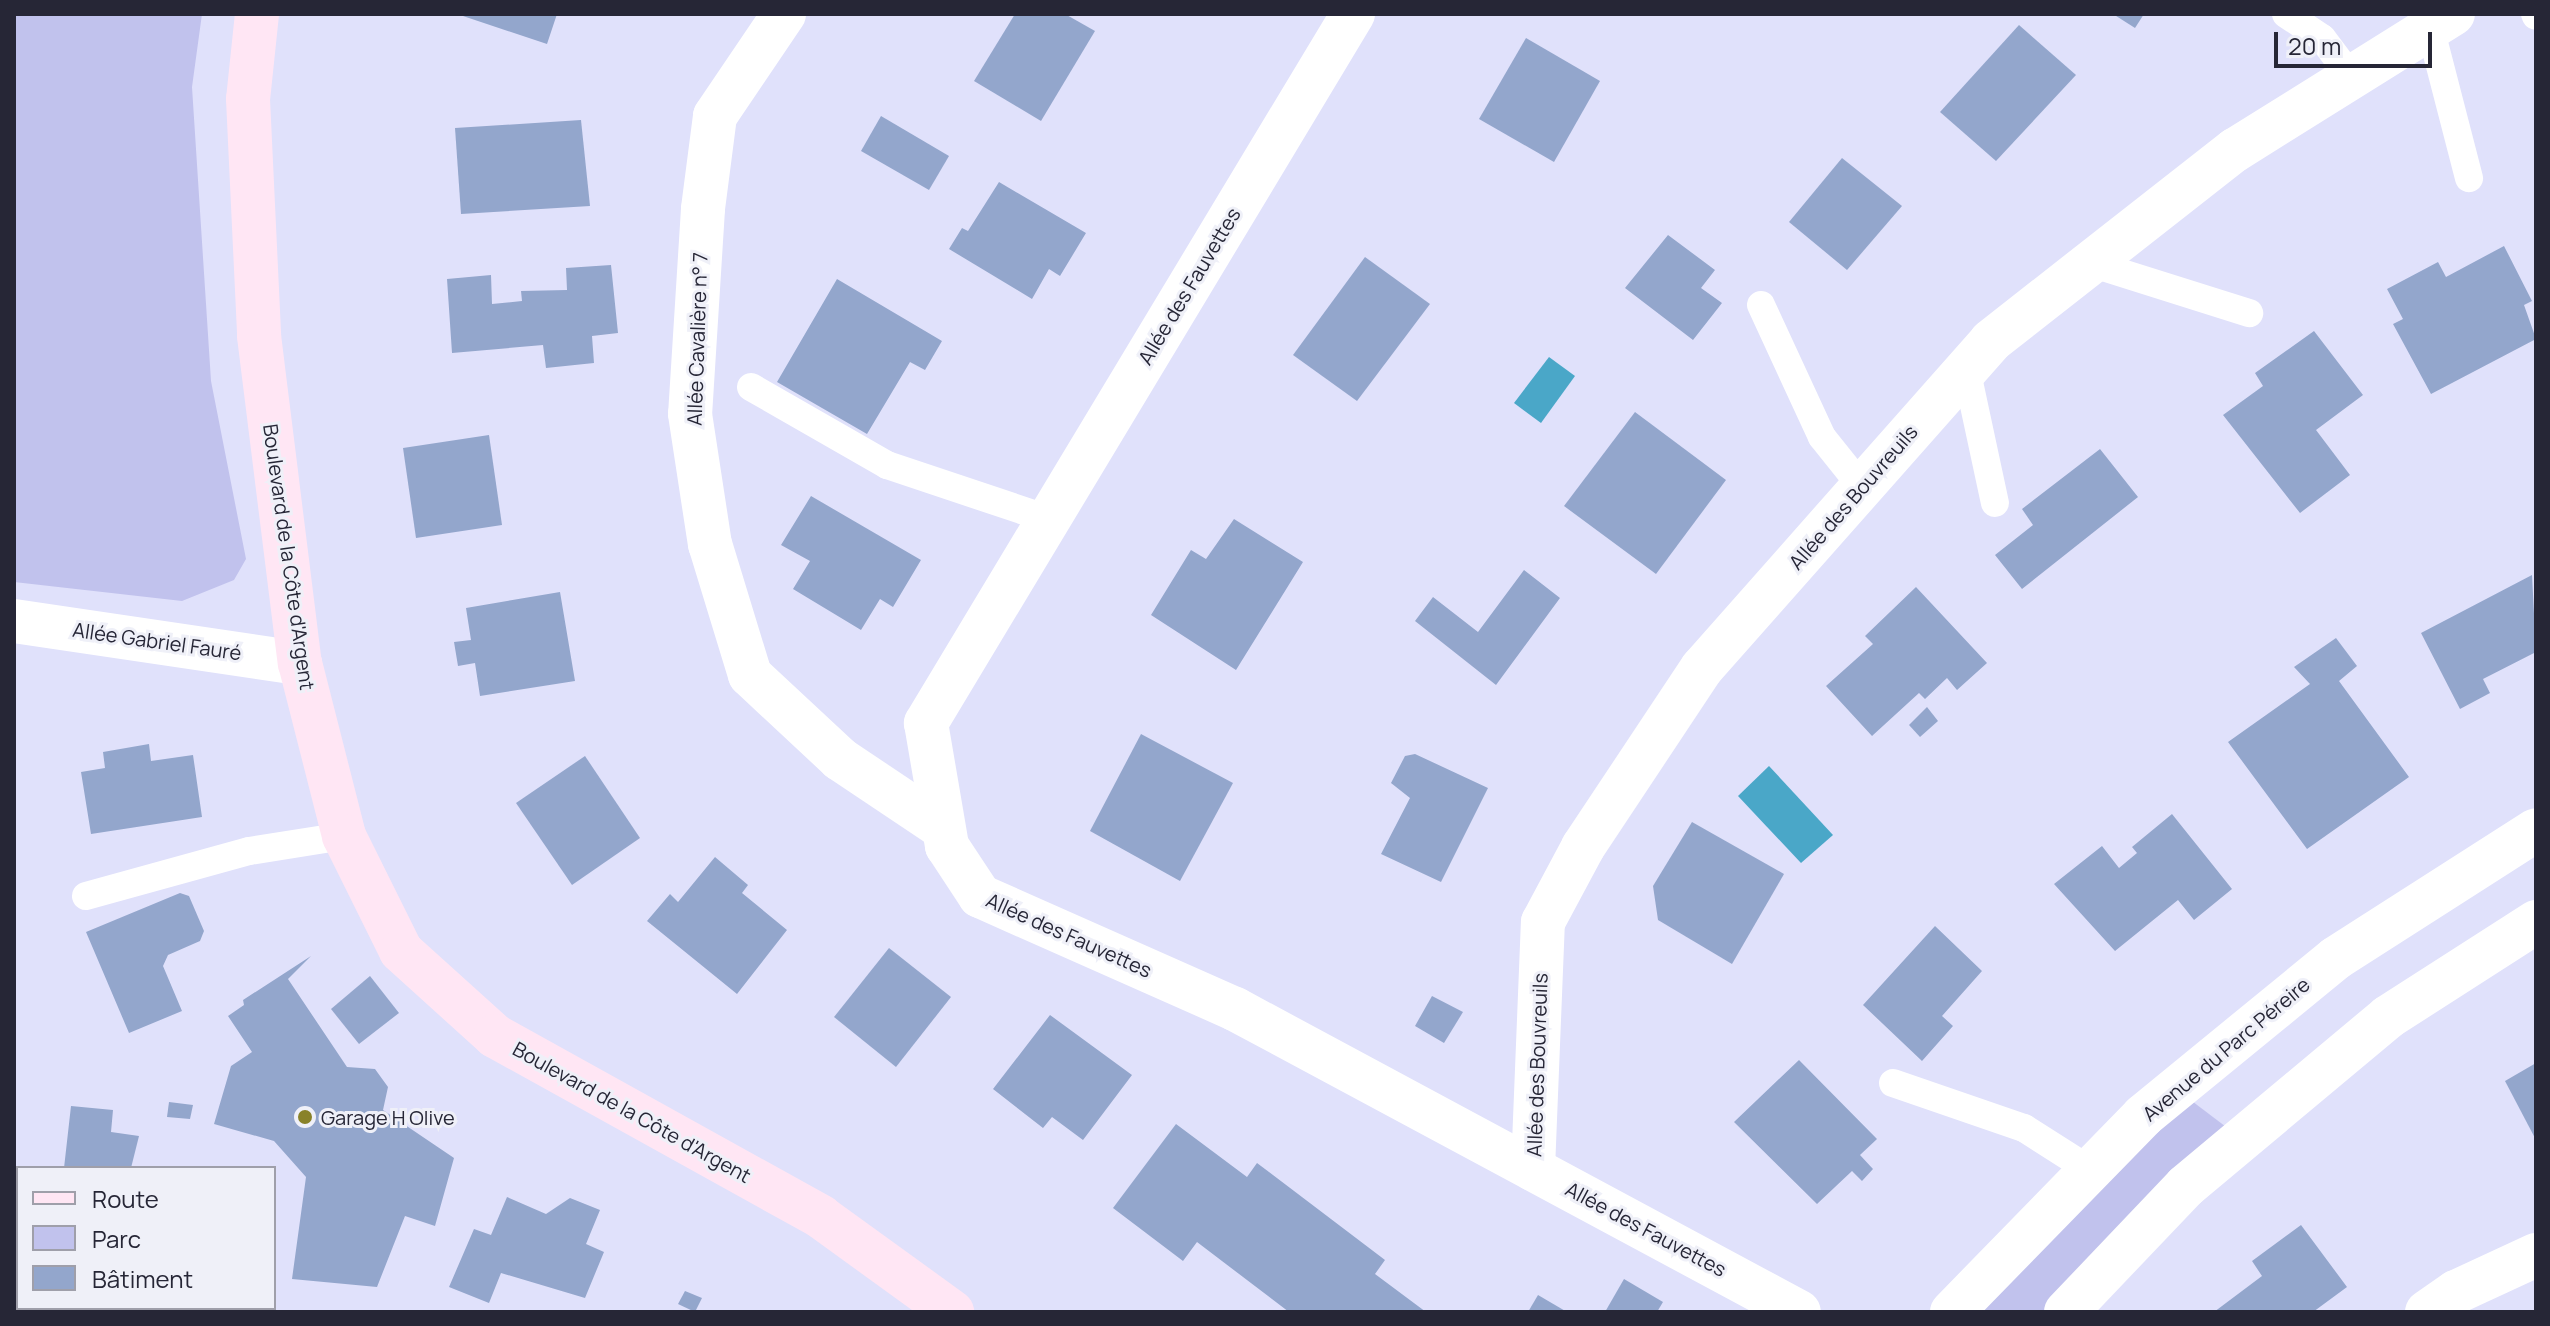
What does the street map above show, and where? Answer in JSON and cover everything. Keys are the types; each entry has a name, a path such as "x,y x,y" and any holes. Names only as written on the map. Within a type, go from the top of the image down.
{"main road":[{"name":"Boulevard de la Côte d'Argent","path":"257,14 248,99 259,336 300,663 344,836 401,951 495,1036 821,1217 952,1312"}],"street":[{"name":"Allée Cavalière n° 7","path":"784,14 736,79 715,116 690,414 710,544 750,675 840,759 940,826"},
{"name":"Allée des Fauvettes","path":"1353,14 926,723 940,826 980,896 1235,1009 1799,1312"},
{"name":"Allée des Bouvreuils","path":"1533,1169 1543,922 1583,847 1702,668 1991,341 2235,150 2450,21"},
{"name":"Allée Gabriel Fauré","path":"14,621 300,663"},
{"name":"Avenue du Parc Péreire","path":"1952,1312 2143,1116 2336,958 2536,830"},
{"path":"2066,1312 2186,1186 2376,1027 2536,922"},
{"path":"2427,1312 2456,1292 2536,1255"}],"lane":[{"path":"2286,14 2322,38 2352,78"},
{"path":"2450,21 2469,178"},
{"path":"2090,263 2249,313"},
{"path":"1761,305 1822,437 1862,487"},
{"path":"1966,368 1995,503"},
{"path":"751,387 887,465 1048,519"},
{"path":"86,896 249,851 344,836"},
{"path":"1893,1083 2024,1128 2090,1170"}],"green space":[{"path":"14,14 202,14 192,87 211,381 246,559 234,580 182,601 14,582"},
{"path":"2176,1089 2242,1139 2066,1312 1976,1312"}],"shaded area":[{"path":"1549,357 1575,376 1541,423 1514,403"},
{"path":"1769,766 1833,835 1801,863 1738,796"}],"building":[{"path":"457,14 557,14 547,44"},
{"path":"1015,14 1065,14 1095,31 1041,121 974,81"},
{"path":"2113,14 2144,14 2135,28"},
{"path":"2019,25 2076,75 1996,161 1940,112"},
{"path":"1526,38 1600,81 1554,162 1479,119"},
{"path":"881,116 949,156 929,190 861,151"},
{"path":"581,120 590,206 461,214 455,128"},
{"path":"1842,158 1902,206 1847,270 1789,222"},
{"path":"999,182 1086,233 1060,276 1049,269 1032,299 949,249 962,228 968,231"},
{"path":"1668,235 1715,270 1701,288 1722,303 1693,340 1625,288"},
{"path":"2504,246 2532,301 2524,305 2536,339 2431,394 2393,324 2403,319 2387,289 2438,262 2446,277"},
{"path":"1365,257 1430,304 1357,401 1293,355"},
{"path":"611,265 618,333 592,336 594,363 546,368 543,345 452,353 447,279 491,275 492,304 522,301 521,291 567,290 566,268"},
{"path":"837,279 942,341 925,370 910,362 867,434 777,382"},
{"path":"2314,331 2363,395 2316,430 2350,475 2300,513 2223,415 2263,386 2255,373"},
{"path":"1635,412 1726,480 1656,574 1564,506"},
{"path":"489,435 502,525 416,538 403,448"},
{"path":"2100,449 2138,497 2022,589 1995,555 2033,525 2022,509"},
{"path":"811,496 921,560 893,607 880,599 861,630 793,589 810,561 781,545"},
{"path":"1234,519 1303,562 1236,670 1151,615 1191,550 1206,559"},
{"path":"1524,570 1560,598 1496,685 1415,621 1433,597 1478,632"},
{"path":"2532,575 2536,652 2483,679 2490,693 2460,709 2421,633"},
{"path":"1916,587 1987,663 1957,690 1947,678 1925,699 1919,693 1872,736 1826,686 1873,644 1865,636"},
{"path":"560,592 575,681 480,696 475,663 458,666 454,642 471,640 466,608"},
{"path":"2336,638 2357,666 2339,681 2409,777 2307,849 2228,742 2310,684 2294,667"},
{"path":"1927,707 1938,721 1920,737 1909,725"},
{"path":"1141,734 1233,783 1180,881 1090,831"},
{"path":"149,744 151,761 193,755 202,817 91,834 81,772 105,768 103,752"},
{"path":"1415,754 1488,788 1441,882 1381,854 1410,798 1391,783 1405,756"},
{"path":"585,756 640,838 572,885 516,803"},
{"path":"2172,814 2232,889 2194,920 2178,900 2115,951 2054,884 2102,846 2119,868 2137,853 2132,847"},
{"path":"1692,822 1784,874 1732,964 1658,920 1653,886"},
{"path":"715,857 748,885 742,893 787,930 737,994 647,921 670,894 678,902"},
{"path":"180,893 189,896 204,931 200,941 168,955 163,966 182,1011 129,1033 86,932"},
{"path":"1935,926 1982,971 1942,1016 1953,1026 1922,1061 1863,1005"},
{"path":"889,948 951,997 896,1067 834,1017"},
{"name":"Garage H Olive","path":"311,956 288,979 347,1067 375,1069 388,1087 383,1110 454,1158 435,1226 405,1216 377,1287 292,1279 306,1177 274,1141 214,1124 231,1066 252,1052 228,1016 244,1005 243,1000"},
{"path":"370,976 399,1013 359,1044 331,1009"},
{"path":"1432,996 1463,1012 1444,1043 1415,1026"},
{"path":"1050,1015 1132,1075 1083,1140 1052,1117 1043,1128 993,1089"},
{"path":"1799,1060 1877,1139 1860,1155 1873,1169 1862,1181 1852,1171 1817,1204 1734,1122"},
{"path":"2536,1063 2536,1140 2505,1081"},
{"path":"169,1102 193,1105 190,1119 167,1117"},
{"path":"71,1106 113,1110 111,1132 139,1136 132,1166 64,1166"},
{"path":"1176,1124 1247,1177 1257,1163 1385,1260 1375,1274 1426,1312 1289,1312 1197,1242 1183,1261 1113,1208"},
{"path":"507,1197 546,1214 570,1198 600,1210 586,1244 604,1252 585,1298 501,1273 489,1303 449,1287 474,1229 491,1235"},
{"path":"2301,1225 2347,1287 2313,1312 2214,1312 2262,1276 2252,1261"},
{"path":"1624,1279 1663,1302 1657,1312 1605,1312"},
{"path":"685,1291 702,1298 695,1312 678,1304"},
{"path":"1538,1295 1567,1312 1528,1312"}],"place":[{"name":"Garage H Olive","path":"305,1117"}]}
